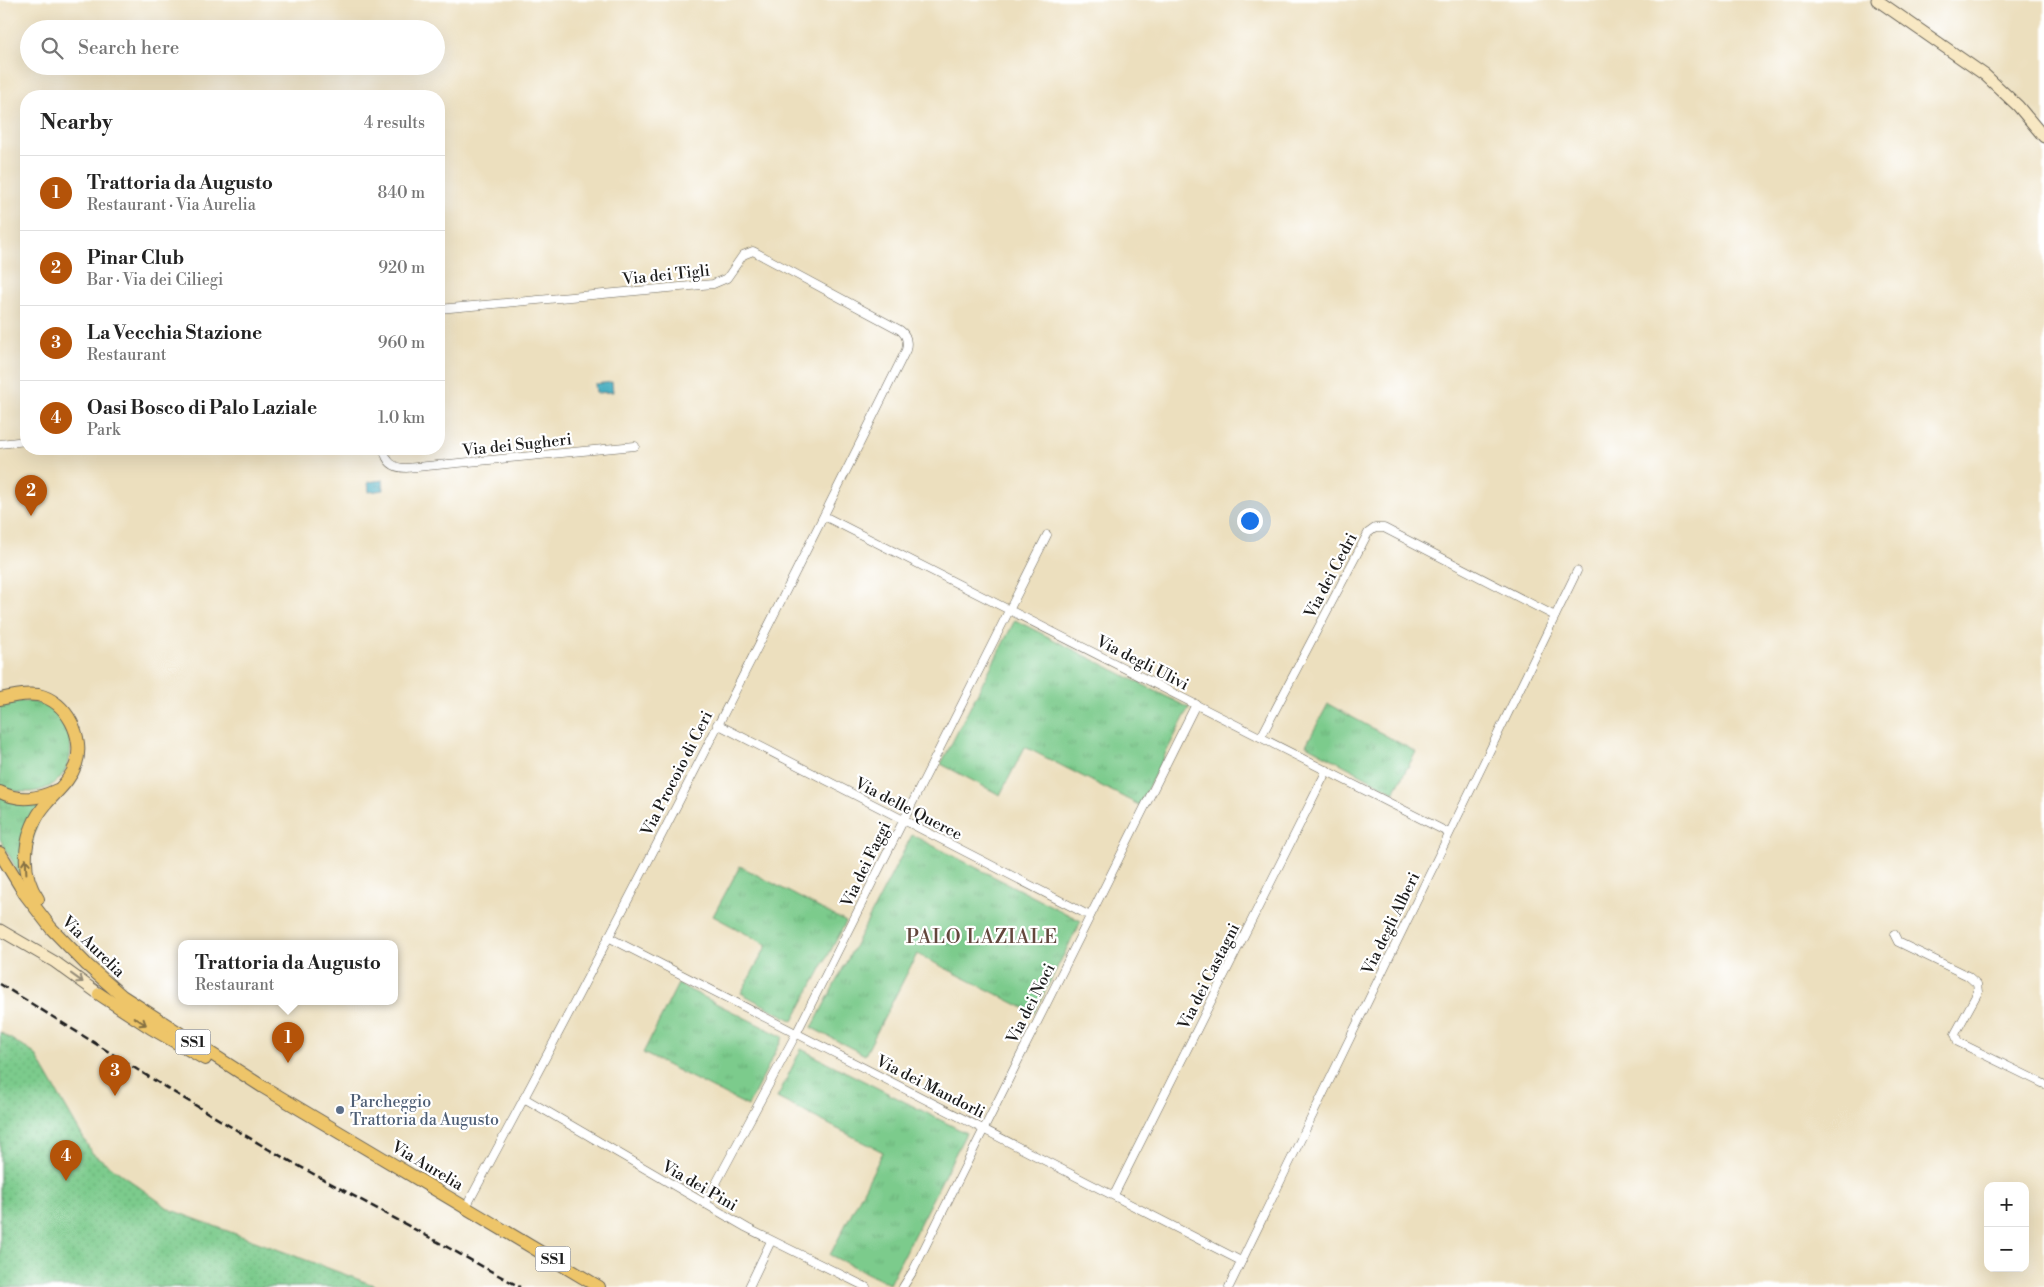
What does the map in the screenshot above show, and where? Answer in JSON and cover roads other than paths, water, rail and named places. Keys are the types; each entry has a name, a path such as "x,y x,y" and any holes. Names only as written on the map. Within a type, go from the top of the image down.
{"main road":[{"path":"0,699 26,695 39,696 56,704 69,719 77,734 78,752 73,770 62,788 45,805 32,825 26,853 27,877 30,888 76,947 87,965"},
{"path":"0,792 16,798 29,799 62,788"},
{"name":"Via Aurelia","path":"0,853 10,872 40,914 87,965 135,1005 264,1087 599,1287"},
{"path":"99,994 181,1046 264,1087"}],"street":[{"path":"1877,0 1985,74 2018,106 2044,137"},
{"name":"Via dei Tigli","path":"445,308 714,284 727,278 743,254 753,251 900,330 907,339 906,350"},
{"name":"Via Procoio di Ceri","path":"466,1207 608,937 824,516 906,350"},
{"path":"0,444 20,442"},
{"name":"Via dei Sugheri","path":"385,455 390,463 398,468 406,468 635,446"},
{"name":"Via degli Ulivi","path":"824,516 1450,833"},
{"name":"Via dei Cedri","path":"1261,737 1368,533 1375,528 1384,528 1555,616"},
{"name":"Via dei Faggi","path":"705,1204 796,1034 1047,535"},
{"name":"Via degli Alberi","path":"1228,1287 1577,571"},
{"name":"Via dei Noci","path":"903,1287 913,1271 1196,704"},
{"name":"Via delle Querce","path":"717,724 1090,916"},
{"name":"Via dei Castagni","path":"1114,1195 1327,770"},
{"path":"0,925 14,937"},
{"path":"0,930 55,962 99,994"},
{"path":"1894,934 1898,942 1968,976 1977,984 1978,992 1956,1033 1958,1042 2044,1084"},
{"name":"Via dei Mandorli","path":"608,937 1241,1261"},
{"name":"Via dei Pini","path":"524,1098 771,1241 866,1287"},
{"path":"749,1287 771,1241"}],"water":[{"path":"612,382 613,392 596,393 595,384"},
{"path":"383,480 384,490 369,492 368,482"}],"railway":[{"path":"0,984 268,1149 520,1287"}],"place":[{"name":"Pinar Club","path":"31,516"},
{"name":"Trattoria da Augusto","path":"288,1063"},
{"name":"La Vecchia Stazione","path":"115,1096"},
{"name":"Parcheggio Trattoria da Augusto","path":"340,1110"},
{"name":"Oasi Bosco di Palo Laziale","path":"66,1181"}],"district":[{"name":"PALO LAZIALE","path":"982,936"}]}
